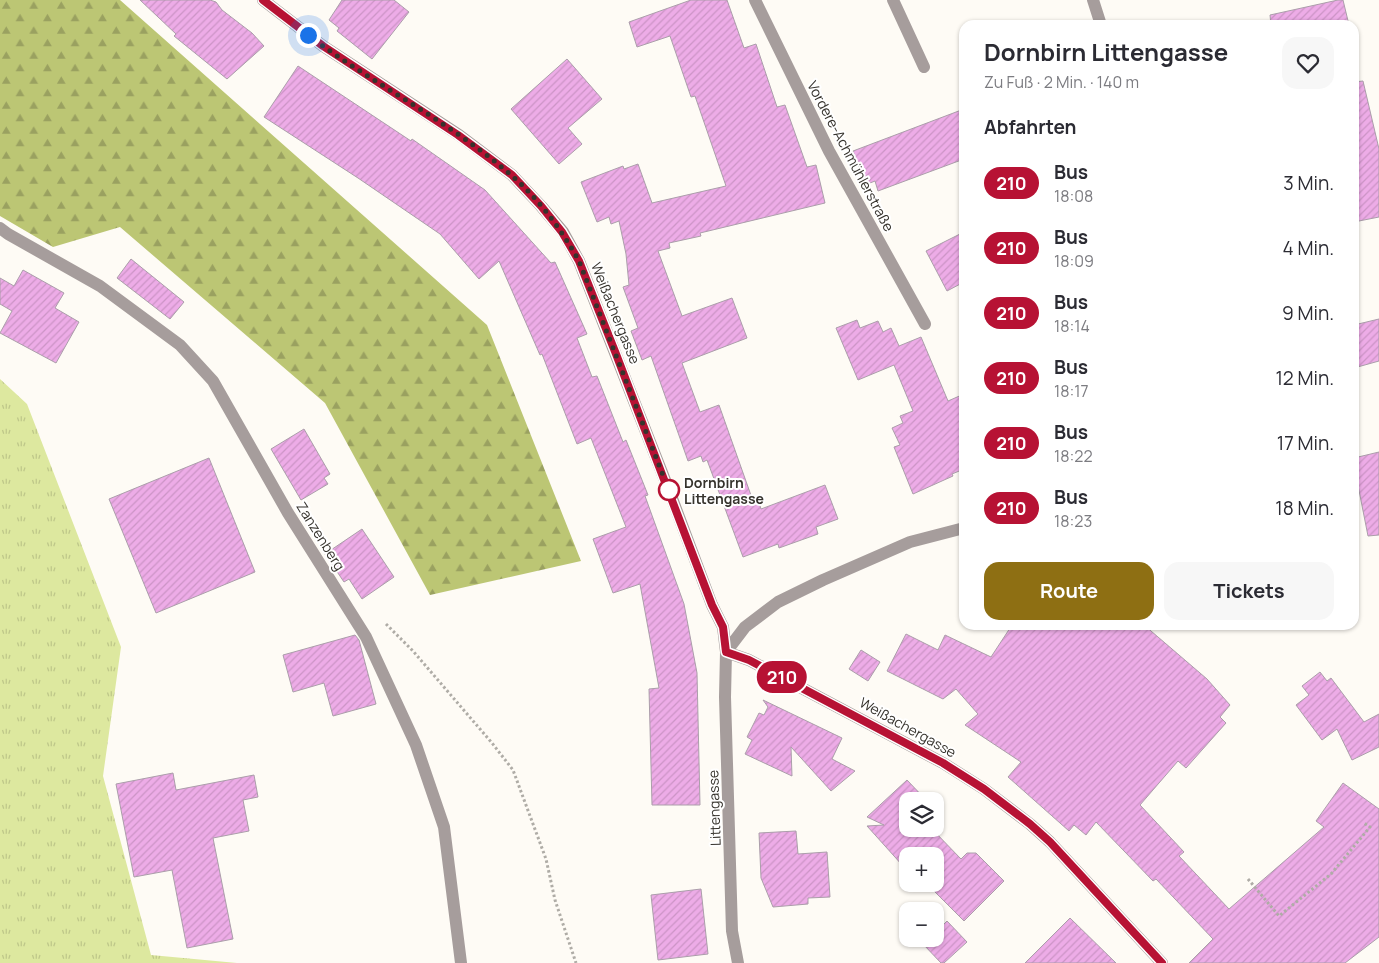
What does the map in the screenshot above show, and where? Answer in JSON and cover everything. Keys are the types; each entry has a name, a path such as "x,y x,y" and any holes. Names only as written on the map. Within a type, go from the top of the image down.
{"street":[{"name":"Weißachergasse","path":"263,0 323,46 458,135 512,175 562,232 579,261 620,363 712,605 723,627 726,652 749,660 821,697 943,763 978,785 1030,824 1050,842 1162,963"},
{"name":"Vordere-Achmühlerstraße","path":"755,0 829,151 925,324"},
{"path":"893,0 924,67"},
{"path":"1093,0 1099,20"},
{"name":"Zanzenberg","path":"0,228 100,286 180,345 213,381 288,513 366,637 416,745 444,827 461,963"},
{"path":"726,652 744,627 778,602 910,542 959,529"},
{"name":"Littengasse","path":"726,652 725,697 732,931 738,963"}],"path":[{"path":"384,623 413,651 513,770 546,859 555,900 576,963"},
{"path":"1248,879 1279,916 1331,874 1370,827 1364,823"}],"green space":[{"path":"0,0 120,0 487,325 581,561 430,595 325,403 120,227 53,247 0,216"},
{"path":"0,379 27,404 121,647 103,776 151,955 237,963 0,963"}],"building":[{"path":"140,0 210,0 216,2 222,10 252,33 264,46 227,79 174,36 176,34"},
{"path":"342,0 394,0 409,12 372,59 337,31 339,28 329,20"},
{"path":"691,0 727,0 744,48 756,44 777,107 785,105 807,167 816,165 825,203 700,233 701,236 669,243 670,248 658,251 682,316 732,298 747,338 682,363 700,412 719,405 753,501 758,499 761,509 825,485 838,519 816,527 818,534 779,548 778,544 743,557 707,460 703,462 701,456 688,461 651,356 642,360 631,331 638,328 623,287 629,285 626,254 619,221 611,224 609,217 597,222 581,182 623,166 624,169 638,164 652,203 726,186 695,96 691,97 670,36 637,47 629,22"},
{"path":"1343,0 1348,20 1270,20 1270,15"},
{"path":"567,59 602,99 568,128 582,144 559,164 511,109"},
{"path":"298,66 411,141 412,139 485,190 551,263 555,262 587,334 577,338 592,377 597,376 623,442 626,440 648,495 645,496 684,604 697,673 700,805 652,805 649,689 659,688 640,584 613,593 593,539 626,527 591,438 577,444 542,354 540,355 499,261 479,279 440,234 264,117"},
{"path":"1359,81 1363,81 1379,149 1379,217 1359,221"},
{"path":"959,111 959,161 878,191 875,181 865,185 853,151"},
{"path":"959,234 959,285 947,291 926,251"},
{"path":"131,259 184,302 170,319 117,278"},
{"path":"23,270 64,293 55,308 79,322 56,363 0,333 12,311 0,304 0,278 14,286"},
{"path":"1379,319 1379,361 1359,367 1359,324"},
{"path":"857,320 860,328 878,321 883,332 891,328 899,346 921,337 948,401 959,396 959,471 952,474 953,476 913,494 894,447 900,445 892,428 903,423 900,416 913,411 894,365 858,380 836,328"},
{"path":"304,429 330,474 324,478 328,484 301,500 271,449"},
{"path":"1379,452 1379,535 1368,536 1359,490 1359,457"},
{"path":"209,458 255,572 156,613 109,499"},
{"path":"362,529 394,577 362,599 349,579 344,582 325,554"},
{"path":"1009,630 1150,630 1207,679 1230,705 1220,717 1226,723 1186,768 1178,761 1140,805 1184,852 1179,856 1229,909 1324,827 1316,821 1343,783 1379,809 1379,937 1345,963 1189,963 1213,939 1156,879 1153,881 1096,822 1086,835 1074,825 1069,831 1008,777 1021,762 965,725 978,714 956,689 943,699 887,671 906,634 938,650 945,635 991,657"},
{"path":"355,635 359,640 376,704 333,716 324,683 293,692 283,655"},
{"path":"861,650 880,662 868,681 849,669"},
{"path":"1320,672 1327,681 1331,678 1364,722 1379,714 1379,747 1352,760 1337,729 1322,740 1296,705 1309,695 1302,686"},
{"path":"763,700 842,738 832,759 855,771 831,791 791,747 792,776 745,754 752,740 747,737 759,713 764,715 768,707"},
{"path":"173,773 176,790 254,775 258,797 243,800 249,831 213,838 233,939 187,948 172,870 134,877 116,784"},
{"path":"907,780 918,792 899,792 899,837 940,837 961,859 967,853 976,853 1004,881 964,921 935,892 944,892 944,847 899,847 899,862 867,826 884,825 867,817"},
{"path":"796,831 798,854 827,852 830,897 808,898 808,904 773,907 761,878 759,833"},
{"path":"701,889 708,954 658,960 651,895"},
{"path":"1070,918 1116,963 1025,963"},
{"path":"947,921 967,942 944,963 941,963 926,947 944,947 944,924"}],"bus line":[{"name":"210","path":"263,0 323,46 458,135 512,175 562,232 579,261 712,605 723,627 726,652 749,660 821,697 943,763 978,785 1030,824 1050,842 1162,963"}],"place":[{"name":"Dornbirn Littengasse","path":"669,490"}],"route":[{"path":"308,35 458,135 512,175 562,232 579,261 670,493 669,490"}]}
